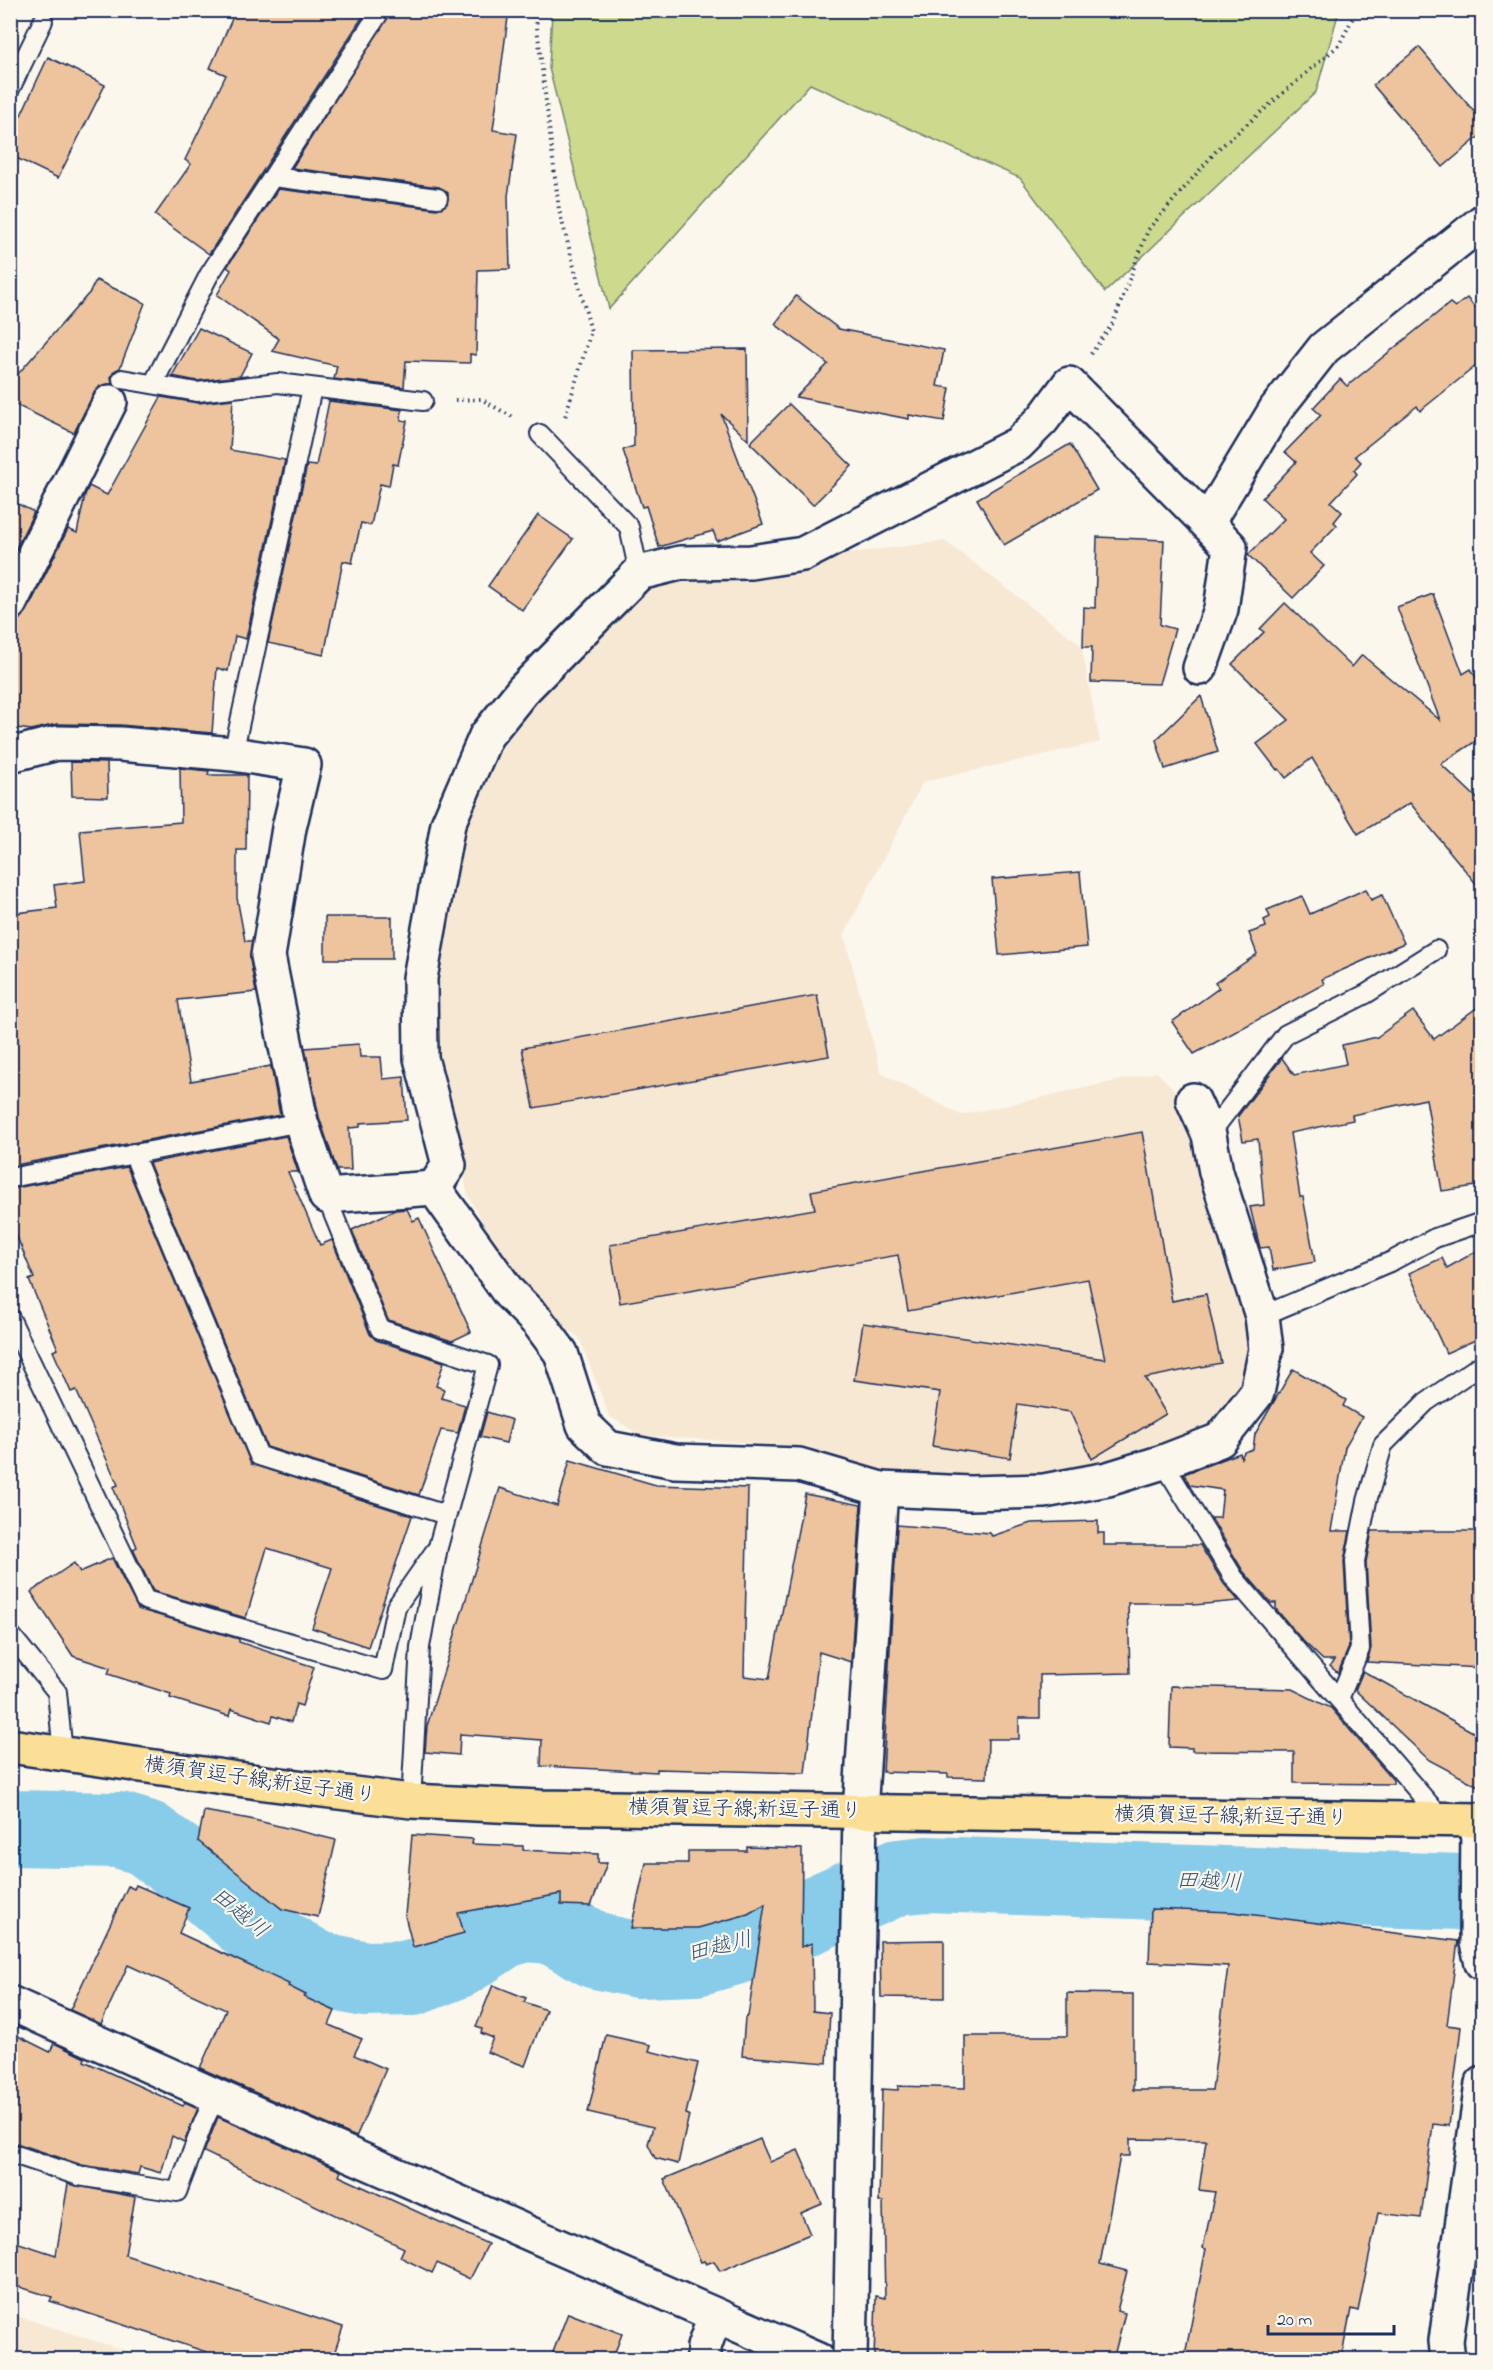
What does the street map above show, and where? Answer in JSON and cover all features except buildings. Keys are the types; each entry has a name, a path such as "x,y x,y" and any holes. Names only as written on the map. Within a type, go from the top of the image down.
{"main road":[{"name":"横須賀逗子線;新逗子通り","path":"10,1746 265,1784 411,1801 540,1807 1480,1820"}],"street":[{"path":"1207,522 1276,409 1324,348 1482,222"},
{"path":"434,1188 449,1165 422,1058 420,978 448,824 486,736 523,690 639,573 680,563 751,562 803,554 1018,444 1043,419 1069,384 1230,547 1221,609 1200,668"},
{"path":"10,603 116,390"},
{"path":"10,755 57,743 120,744 233,754 304,765 289,828 268,956 302,1122 326,1196 434,1188"},
{"path":"434,1188 509,1293 538,1322 561,1353 584,1425 608,1448 675,1461 799,1465 881,1489 970,1493 1044,1491 1108,1479 1163,1462 1220,1440 1257,1393 1266,1349 1262,1316 1216,1172 1209,1136 1193,1100"},
{"path":"850,2360 860,1812 881,1489"},
{"path":"1480,1820 1477,1943 1482,1963"},
{"path":"10,2003 216,2096 818,2360"},
{"path":"1448,2360 1446,2341 1482,2084"},
{"path":"704,2360 704,2347 715,2316"}],"lane":[{"path":"153,384 209,275 381,10"},
{"path":"10,89 43,21"},
{"path":"273,177 438,198"},
{"path":"116,390 153,384 197,392 278,383 423,401"},
{"path":"233,754 312,388"},
{"path":"540,434 629,527 639,573"},
{"path":"1209,1136 1286,1034 1366,994 1436,950"},
{"path":"10,1178 302,1122"},
{"path":"133,1153 259,1456 446,1515"},
{"path":"326,1196 380,1329 488,1365 438,1547 420,1647 411,1801"},
{"path":"1262,1316 1392,1261 1435,1238 1482,1222"},
{"path":"10,1318 145,1600 383,1670 396,1607 438,1547"},
{"path":"1339,1699 1360,1649 1355,1561 1366,1501 1383,1445 1426,1402 1482,1365"},
{"path":"1163,1462 1234,1578 1443,1820"},
{"path":"10,1634 57,1692 63,1754"},
{"path":"10,2153 80,2176 177,2192 216,2096"}],"path":[{"path":"423,401 481,399 540,434 565,418 591,331 559,210 535,10"},
{"path":"1069,384 1113,323 1148,230 1217,150 1339,45 1358,10"}],"shaded area":[{"path":"945,541 1081,645 1100,742 923,782 844,935 881,1073 961,1115 1157,1072 1186,1102 1254,1311 1245,1388 1196,1435 1108,1467 978,1482 887,1476 837,1463 809,1447 640,1435 609,1416 579,1337 529,1304 468,1196 425,981 454,837 532,696 630,593 664,577"},
{"path":"11,2314 151,2359 11,2359"}],"green space":[{"path":"552,10 1339,11 1316,92 1105,292 1020,178 810,84 609,309 549,68"}],"waterway":[{"name":"田越川","path":"10,1828 119,1830 146,1838 176,1860 276,1945 317,1969 365,1979 412,1978 458,1960 504,1930 526,1924 552,1926 597,1951 639,1960 696,1958 749,1943 898,1877 926,1874 1462,1892 1482,1900"}]}
